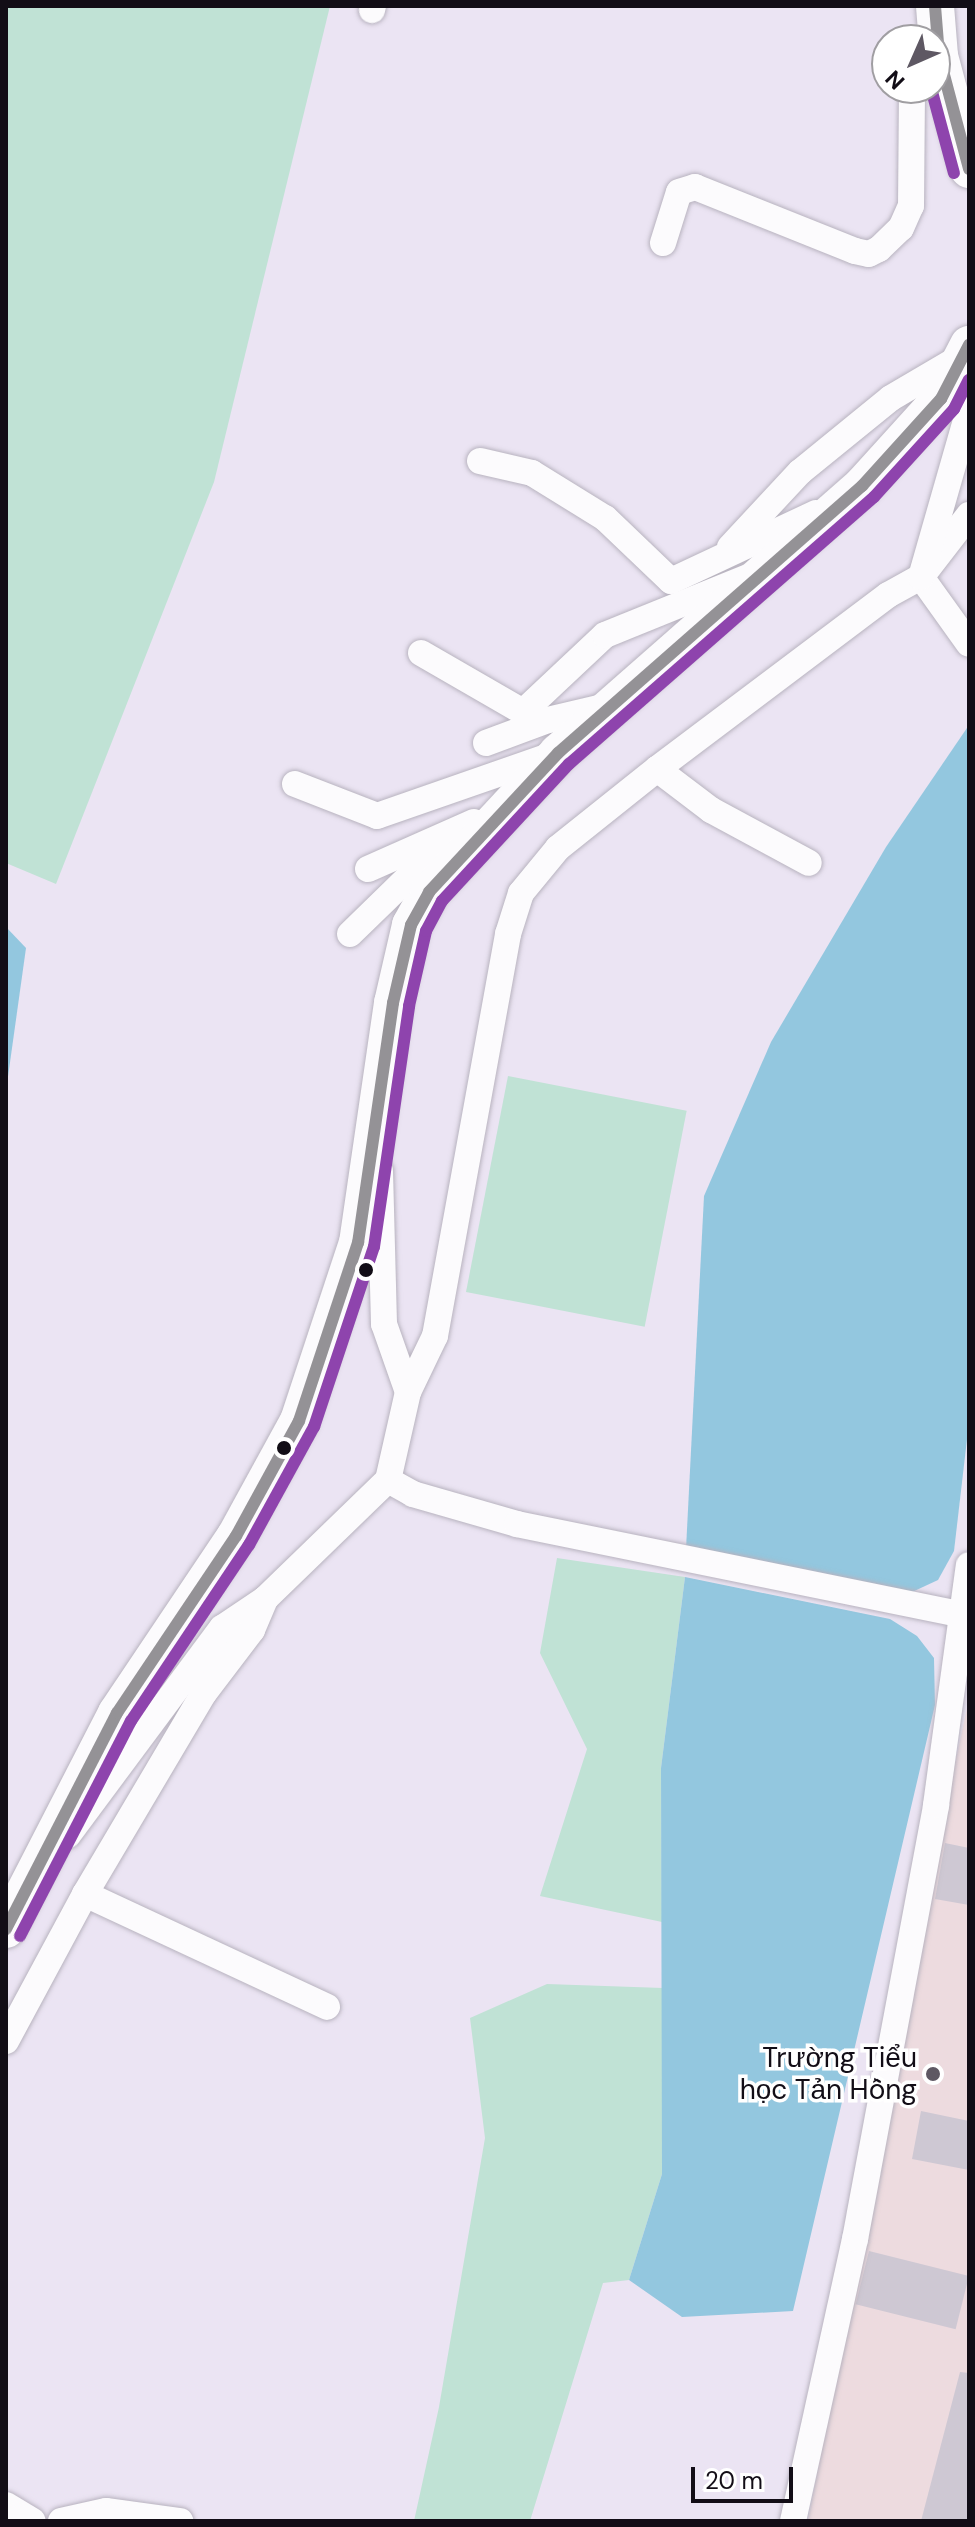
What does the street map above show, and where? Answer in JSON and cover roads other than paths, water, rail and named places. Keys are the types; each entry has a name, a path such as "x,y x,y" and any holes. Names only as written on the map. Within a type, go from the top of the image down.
{"main road":[{"path":"951,104 969,169"},
{"path":"6,1929 117,1713 236,1536 299,1421 358,1243 393,1003 411,925 429,892 558,753 848,498 941,399 966,350"}],"street":[{"path":"951,72 969,93"},
{"path":"663,243 675,199 688,187 855,251 869,254 879,249 901,228 911,206 912,104"},
{"path":"718,560 800,472 891,398 966,350"},
{"path":"921,577 969,410"},
{"path":"480,461 532,473 605,518 671,581 848,498"},
{"path":"32,1882 222,1628 265,1599 388,1480 408,1392 435,1336 508,934 521,893 558,848 657,769 888,595 921,577 969,515"},
{"path":"421,653 523,712 605,635 770,569"},
{"path":"921,577 969,644"},
{"path":"486,743 548,720 614,705"},
{"path":"295,784 362,814 377,816 558,753"},
{"path":"657,769 711,810 809,863"},
{"path":"368,869 487,826"},
{"path":"350,934 420,866 487,826"},
{"path":"377,1120 384,1324 408,1392"},
{"path":"388,1480 444,1505 517,1524 961,1614"},
{"path":"793,2521 855,2239 927,1851 957,1676 961,1614 969,1565"},
{"path":"6,2041 85,1894 204,1693 252,1630 265,1599"},
{"path":"85,1894 327,2007"},
{"path":"6,2505 33,2521"},
{"path":"61,2521 106,2511 180,2521"}],"water":[{"path":"969,725 969,1422 954,1551 938,1580 910,1593 686,1549 704,1196 771,1042 886,847"},
{"path":"6,927 26,948 6,1091"},
{"path":"685,1577 890,1619 917,1636 934,1658 935,1705 793,2311 682,2317 629,2280 662,2174 661,1768"}],"place":[{"name":"Trường Tiểu học Tản Hồng","path":"933,2074"}]}
